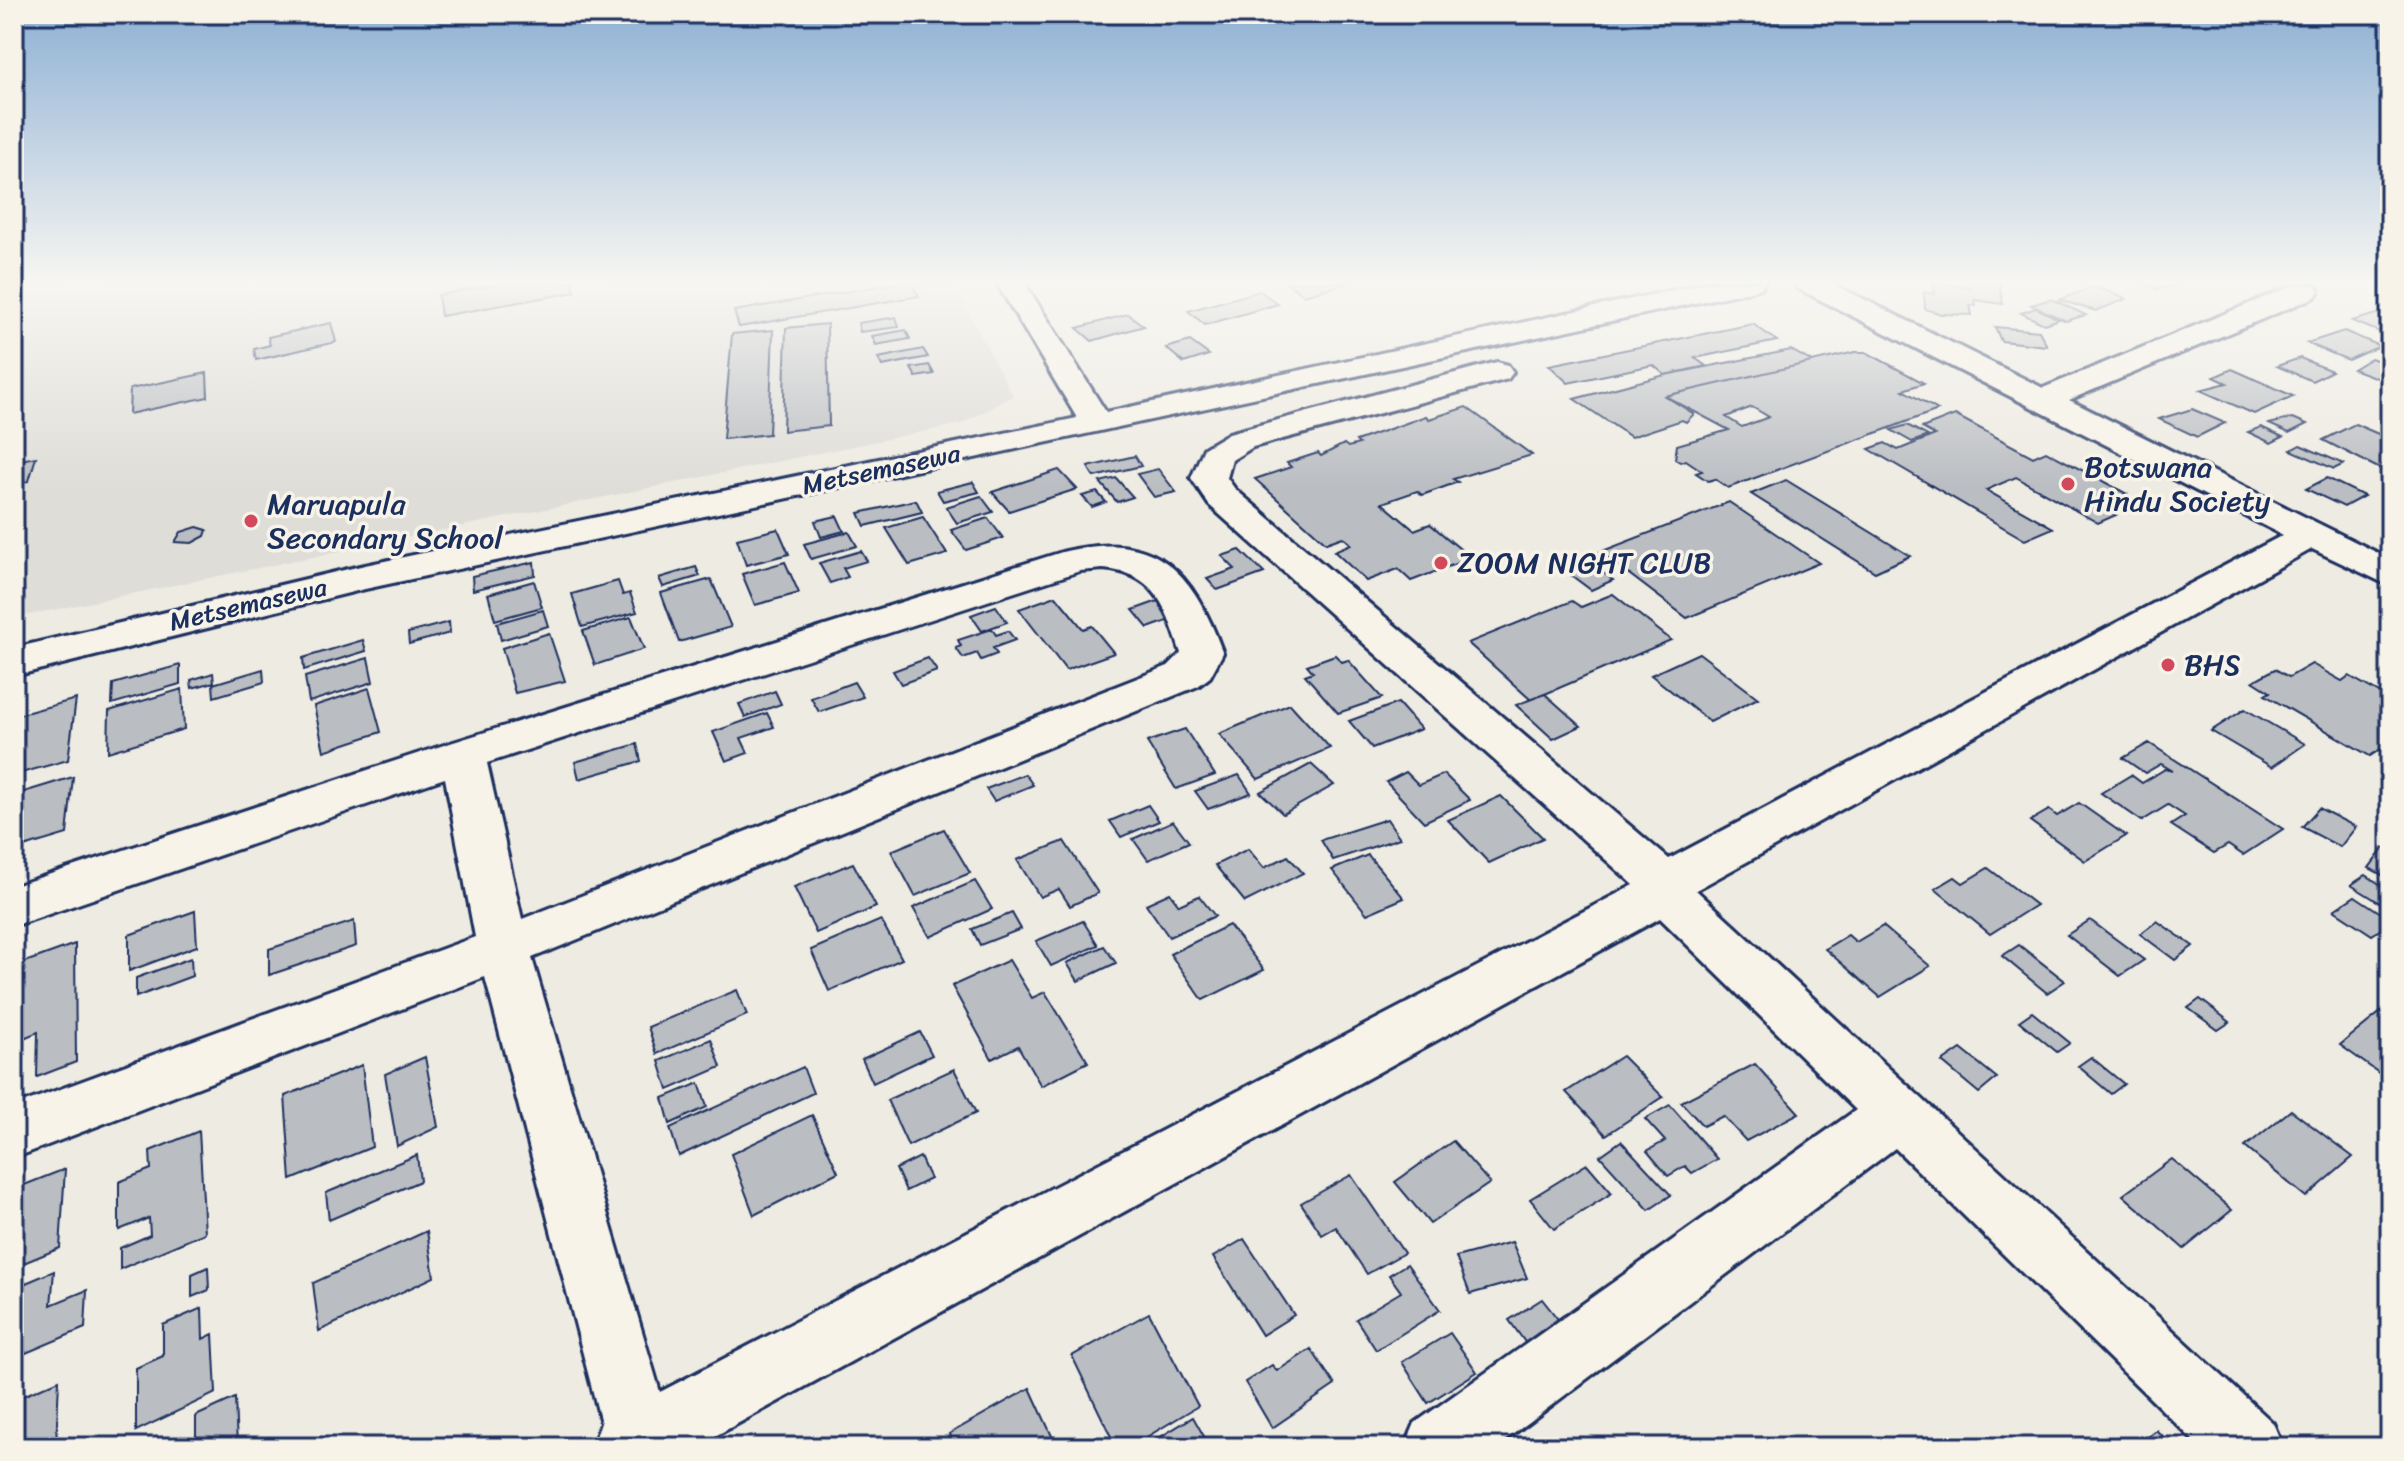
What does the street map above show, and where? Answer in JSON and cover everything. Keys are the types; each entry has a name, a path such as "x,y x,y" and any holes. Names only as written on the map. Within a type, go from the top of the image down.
{"street":[{"path":"1052,350 1097,424"},
{"name":"Metsemasewa","path":"14,662 365,577 1440,350"},
{"path":"1460,350 1497,372 1241,440 1216,455 1208,470 1211,485 1665,888 2249,1447"},
{"path":"1942,350 2390,574"},
{"path":"2041,400 2162,350"},
{"path":"463,755 503,948 633,1444 1665,888 2312,534"},
{"path":"14,906 463,755 1075,560 1104,555 1143,562 1173,584 1192,623 1202,653 1195,667 1183,676 503,948 14,1132"},
{"path":"1439,1447 1899,1112"}],"shaded area":[{"name":"Maruapula Secondary School","path":"14,350 988,350 1013,396 961,424 14,618"}],"building":[{"path":"254,350 300,350 256,360"},
{"path":"731,350 772,350 769,434 723,439"},
{"path":"785,350 828,350 829,426 783,431"},
{"path":"917,350 924,350 928,357 882,366 878,358"},
{"path":"1169,350 1202,350 1209,355 1184,363"},
{"path":"1623,350 1733,350 1695,358 1706,366 1665,375 1653,365 1568,383 1549,365"},
{"path":"1790,350 1816,364 1665,396 1694,414 1686,422 1682,420 1631,437 1574,399 1665,375"},
{"path":"2324,350 2370,350 2348,360"},
{"path":"1866,352 1924,383 1903,390 1938,410 1728,488 1715,479 1708,481 1696,473 1702,471 1686,460 1680,462 1675,459 1677,445 1729,430 1665,396","holes":["1752,407 1769,417 1742,427 1726,417"]},
{"path":"2300,358 2332,371 2312,381 2277,366"},
{"path":"2371,358 2390,365 2390,379 2385,381 2353,369"},
{"path":"929,365 934,374 916,377 911,368"},
{"path":"2232,369 2293,396 2254,414 2200,390 2227,383 2214,377"},
{"path":"207,373 208,397 129,414 130,389"},
{"path":"1466,407 1532,455 1453,479 1458,482 1422,495 1417,491 1382,503 1414,530 1430,524 1471,558 1411,581 1398,569 1366,581 1334,551 1351,544 1343,537 1326,543 1255,479 1291,467 1287,463 1318,453 1321,456 1344,444 1348,447 1359,444 1356,441 1426,416 1429,419"},
{"path":"2192,409 2225,423 2197,437 2159,419"},
{"name":"Botswana Hindu Society","path":"1955,415 2033,457 2046,451 2127,494 2100,506 2116,515 2098,523 2016,477 1986,490 2053,528 2025,540 1869,449 1885,443 1898,450 1935,435 1922,428"},
{"path":"2293,418 2307,424 2289,433 2269,424"},
{"path":"2355,424 2390,439 2390,474 2323,440"},
{"path":"1907,425 1928,436 1912,442 1891,430"},
{"path":"2261,427 2283,437 2271,443 2248,432"},
{"path":"2300,445 2344,464 2334,469 2291,450"},
{"path":"1135,456 1141,466 1094,477 1088,467"},
{"path":"36,457 29,481 14,484 14,461"},
{"path":"1158,469 1176,492 1154,497 1137,474"},
{"path":"1059,470 1077,489 1009,511 992,492"},
{"path":"1116,478 1133,497 1117,502 1100,482"},
{"path":"2327,478 2364,496 2344,507 2306,489"},
{"path":"1786,480 1910,556 1875,572 1751,494"},
{"path":"973,482 979,492 943,501 937,491"},
{"path":"1097,492 1106,502 1092,507 1082,496"},
{"path":"981,496 993,512 957,523 946,507"},
{"path":"916,500 922,512 865,526 859,513"},
{"path":"1729,502 1819,563 1687,618 1600,552"},
{"path":"837,516 844,531 821,537 815,521"},
{"path":"923,517 947,554 909,565 886,528"},
{"path":"988,518 1003,538 966,550 951,530"},
{"path":"197,527 207,530 205,536 192,543 175,542 181,532"},
{"path":"778,529 789,554 746,565 737,539"},
{"path":"849,532 857,546 811,559 804,544"},
{"path":"1240,550 1264,573 1217,590 1207,579 1235,569 1222,556"},
{"path":"861,551 867,561 843,568 848,577 830,583 819,563"},
{"path":"1586,560 1613,580 1591,590 1564,570"},
{"path":"534,562 535,575 473,590 472,576"},
{"path":"785,562 799,593 755,605 742,574"},
{"path":"696,567 700,576 663,587 659,578"},
{"path":"711,579 731,627 679,642 661,593"},
{"path":"534,581 542,607 495,620 488,594"},
{"path":"618,581 623,595 630,593 637,612 582,627 572,594"},
{"path":"1613,594 1671,640 1531,700 1468,643 1572,601 1581,607"},
{"path":"1056,596 1083,629 1092,626 1114,653 1066,670 1019,609"},
{"path":"1158,601 1173,619 1148,628 1133,610"},
{"path":"996,606 1007,622 982,631 971,615"},
{"path":"543,610 548,626 501,640 497,623"},
{"path":"631,617 644,649 595,665 583,631"},
{"path":"449,622 450,633 409,644 408,633"},
{"path":"992,629 996,635 1008,631 1015,640 993,648 997,654 981,660 977,653 963,658 956,648 961,646 958,640"},
{"path":"549,633 565,681 515,693 502,648"},
{"path":"363,640 366,651 304,670 303,658"},
{"path":"1699,653 1758,698 1710,722 1651,675"},
{"path":"1335,655 1342,662 1348,660 1382,698 1338,713 1305,675 1313,672 1307,665"},
{"path":"368,658 373,682 309,702 305,677"},
{"path":"928,658 937,671 901,684 893,671"},
{"path":"2312,664 2342,681 2349,676 2390,699 2390,743 2370,756 2265,695 2270,692 2253,681 2275,669 2289,677"},
{"path":"180,665 180,684 112,704 113,684"},
{"path":"263,669 264,682 214,697 213,684"},
{"path":"213,673 214,682 192,688 191,680"},
{"path":"854,682 863,697 819,712 811,698"},
{"path":"369,688 381,732 324,751 314,706"},
{"path":"182,689 184,729 108,752 109,711"},
{"path":"775,691 781,704 745,717 739,704"},
{"path":"1545,694 1581,726 1553,739 1516,705"},
{"path":"76,699 68,760 14,775 14,716"},
{"path":"1398,703 1421,729 1372,748 1349,721"},
{"path":"1290,704 1330,748 1258,779 1219,734"},
{"path":"2245,709 2305,744 2272,767 2211,731"},
{"path":"767,713 774,727 741,738 748,753 726,761 713,732"},
{"path":"1185,729 1215,775 1176,789 1147,742"},
{"path":"2149,743 2283,829 2243,855 2228,845 2214,853 2171,825 2185,816 2168,805 2142,821 2101,793 2131,775 2142,783 2165,769 2173,771 2161,764 2145,773 2123,758"},
{"path":"637,744 641,761 579,779 575,762"},
{"path":"1311,764 1334,785 1283,814 1260,792"},
{"path":"1406,772 1419,785 1444,774 1470,800 1424,822 1386,782"},
{"path":"1025,774 1033,785 994,801 986,789"},
{"path":"1239,775 1251,793 1208,809 1195,791"},
{"path":"73,777 67,834 14,850 14,795"},
{"path":"1501,796 1543,838 1489,863 1448,820"},
{"path":"2079,803 2126,836 2085,861 2030,821 2049,810 2057,816"},
{"path":"1148,805 1159,821 1121,837 1110,821"},
{"path":"2319,808 2356,827 2340,847 2302,827"},
{"path":"1387,819 1400,838 1333,860 1321,840"},
{"path":"1173,821 1189,842 1148,860 1133,839"},
{"path":"944,829 970,873 915,896 891,851"},
{"path":"1064,841 1098,893 1070,906 1059,889 1040,897 1017,860"},
{"path":"2384,848 2390,850 2390,879 2369,868"},
{"path":"1248,849 1264,868 1288,856 1303,873 1245,902 1215,865"},
{"path":"1368,855 1404,898 1367,914 1332,870"},
{"path":"853,863 876,907 816,933 794,887"},
{"path":"1988,868 2036,905 1990,934 1935,889 1955,877 1963,883"},
{"path":"2366,875 2390,891 2390,909 2351,885"},
{"path":"975,881 992,909 930,937 913,908"},
{"path":"1170,893 1179,905 1199,896 1215,916 1169,937 1146,904"},
{"path":"2355,896 2390,919 2390,923 2372,935 2334,910"},
{"path":"195,911 197,946 129,971 129,935"},
{"path":"1012,913 1021,929 980,945 972,929"},
{"path":"881,920 902,959 829,991 811,950"},
{"path":"2090,920 2144,960 2120,976 2067,935"},
{"path":"354,921 356,946 269,975 269,949"},
{"path":"1083,921 1098,945 1051,966 1036,941"},
{"path":"2157,921 2193,946 2175,960 2140,934"},
{"path":"1229,925 1264,970 1203,1000 1170,954"},
{"path":"1883,926 1930,966 1880,997 1825,949 1848,935 1856,942"},
{"path":"75,944 76,1062 37,1077 38,1032 14,1042 14,966"},
{"path":"2019,945 2065,981 2047,993 2002,956"},
{"path":"1104,946 1116,963 1078,981 1067,963"},
{"path":"191,958 192,976 136,997 136,978"},
{"path":"1009,960 1032,998 1045,992 1088,1062 1041,1086 1018,1046 992,1059 952,986"},
{"path":"737,990 747,1015 657,1054 648,1027"},
{"path":"2200,999 2230,1022 2218,1030 2188,1008"},
{"path":"2382,1011 2390,1016 2390,1081 2340,1045"},
{"path":"2032,1012 2070,1043 2057,1052 2019,1021"},
{"path":"920,1032 932,1055 873,1083 862,1059"},
{"path":"711,1039 721,1067 668,1090 659,1061"},
{"path":"1961,1049 1997,1078 1979,1093 1942,1062"},
{"path":"1622,1056 1663,1097 1606,1135 1566,1092"},
{"path":"425,1057 438,1127 397,1146 385,1074"},
{"path":"2091,1057 2124,1084 2111,1094 2078,1066"},
{"path":"1755,1064 1799,1113 1746,1141 1723,1116 1703,1126 1681,1102"},
{"path":"362,1065 372,1147 291,1180 285,1096"},
{"path":"803,1067 813,1093 679,1156 670,1128"},
{"path":"954,1069 976,1113 908,1146 887,1100"},
{"path":"699,1083 707,1107 670,1124 663,1098"},
{"path":"1670,1105 1717,1159 1692,1173 1685,1166 1668,1176 1647,1151 1665,1141 1645,1119"},
{"path":"2291,1110 2353,1157 2306,1197 2245,1147"},
{"path":"812,1115 838,1172 754,1215 731,1154"},
{"path":"199,1131 205,1233 120,1269 120,1248 150,1235 149,1218 119,1230 119,1182 151,1169 150,1151"},
{"path":"1453,1141 1490,1183 1430,1224 1395,1182"},
{"path":"1621,1141 1671,1195 1649,1210 1600,1156"},
{"path":"417,1155 420,1181 329,1220 326,1193"},
{"path":"920,1157 930,1179 906,1191 896,1169"},
{"path":"2172,1159 2232,1210 2184,1249 2123,1195"},
{"path":"1587,1164 1612,1193 1554,1229 1530,1199"},
{"path":"65,1169 60,1248 14,1267 14,1189"},
{"path":"1351,1175 1404,1253 1367,1274 1336,1227 1322,1235 1301,1203"},
{"path":"427,1231 434,1277 319,1331 313,1283"},
{"path":"1244,1239 1294,1315 1262,1335 1213,1257"},
{"path":"1512,1242 1527,1278 1470,1294 1456,1257"},
{"path":"1407,1264 1440,1310 1376,1350 1356,1319 1401,1292 1389,1275"},
{"path":"208,1267 209,1290 192,1297 192,1274"},
{"path":"54,1271 51,1305 87,1290 85,1328 14,1358 14,1288"},
{"path":"1542,1299 1561,1323 1527,1345 1509,1320"},
{"path":"202,1308 203,1339 213,1334 216,1393 136,1431 136,1368 163,1356 163,1325"},
{"path":"1149,1313 1198,1406 1130,1447 1116,1447 1072,1356"},
{"path":"1450,1333 1477,1372 1428,1403 1402,1362"},
{"path":"1311,1349 1335,1385 1272,1428 1245,1382 1272,1365 1277,1371"},
{"path":"59,1380 56,1447 14,1447 14,1400"},
{"path":"1030,1388 1057,1447 954,1447 949,1434"},
{"path":"235,1398 237,1447 196,1447 196,1416"},
{"path":"1193,1417 1210,1447 1144,1447"},
{"path":"2156,1430 2173,1447 2136,1447"}],"place":[{"name":"Botswana Hindu Society","path":"2068,484"},
{"name":"Maruapula Secondary School","path":"251,521"},
{"name":"ZOOM NIGHT CLUB","path":"1441,563"},
{"name":"BHS","path":"2168,665"}]}
